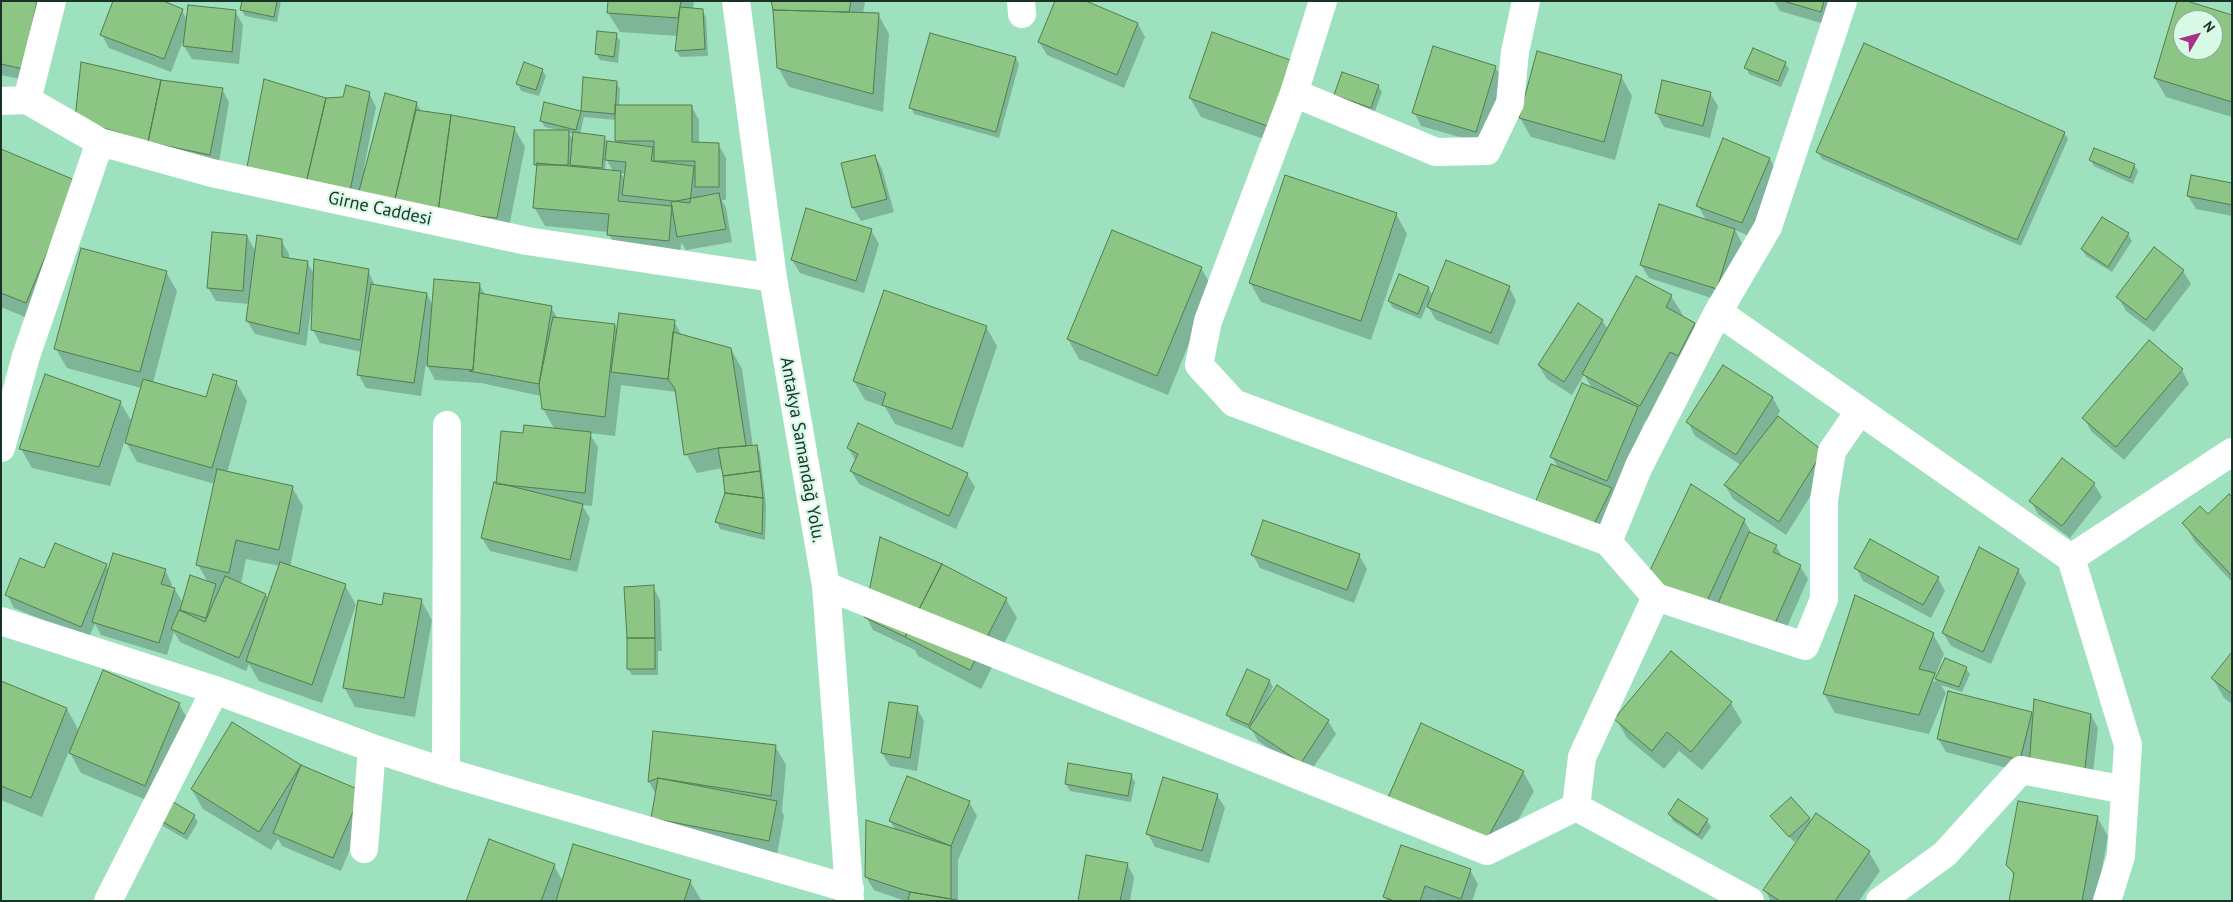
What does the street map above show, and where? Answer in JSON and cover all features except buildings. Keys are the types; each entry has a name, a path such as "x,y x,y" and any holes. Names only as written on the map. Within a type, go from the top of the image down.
{"street":[{"path":"14,101 52,1"},
{"name":"Antakya Samandağ Yolu.","path":"736,1 773,278 826,586 850,895"},
{"path":"1323,1 1294,92 1208,321 1199,364 1234,403 1608,542 1656,597 1805,646 1824,598 1824,500 1832,451 1859,412"},
{"path":"1294,92 1436,152 1487,152 1510,103 1515,52 1526,1"},
{"path":"1608,542 1639,466 1718,312 1768,227 1843,1"},
{"name":"Girne Caddesi","path":"14,101 100,142 212,173 527,241 773,278"},
{"path":"1,448 26,356 100,142"},
{"path":"1718,312 2071,558 2128,745 2121,856 2107,901"},
{"path":"446,772 447,425"},
{"path":"2071,558 2232,452"},
{"path":"826,586 1487,851 1576,807"},
{"path":"1576,807 1582,758 1656,597"},
{"path":"1,621 215,690 372,748 446,772 850,895"},
{"path":"108,901 215,690"},
{"path":"364,849 372,748"},
{"path":"1880,901 1945,854 2021,770 2125,790"},
{"path":"1576,807 1750,901"}]}
